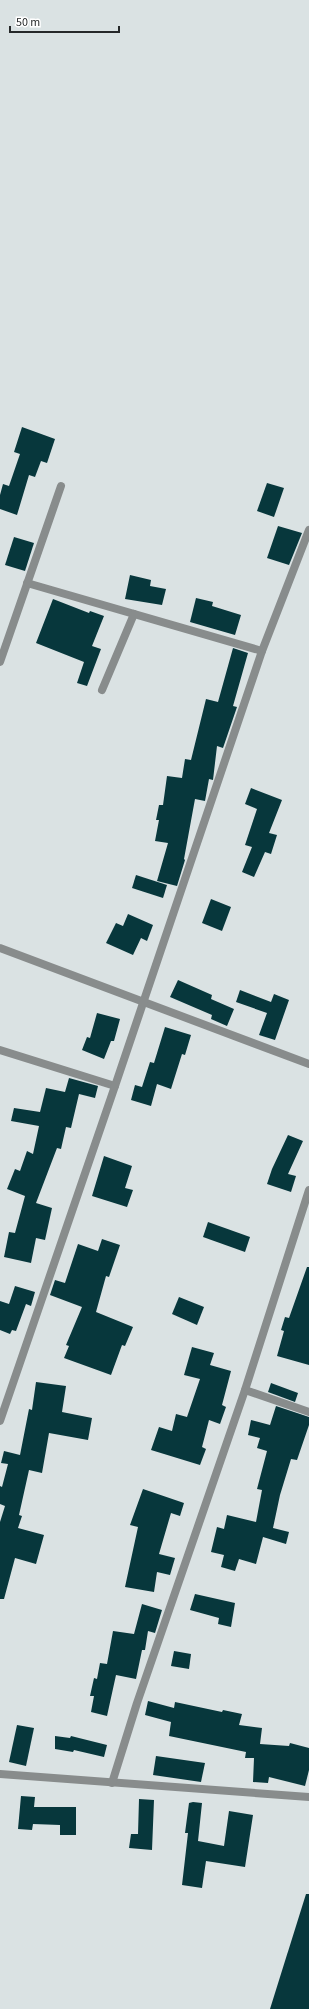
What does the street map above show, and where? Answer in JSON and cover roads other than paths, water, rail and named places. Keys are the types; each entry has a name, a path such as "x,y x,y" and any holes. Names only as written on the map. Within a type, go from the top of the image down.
{"street":[{"path":"0,662 61,486"},
{"path":"0,1421 262,651 309,530"},
{"path":"27,583 262,651"},
{"path":"102,690 134,614"},
{"path":"0,948 143,1003 309,1064"},
{"path":"0,1050 115,1086"},
{"path":"112,1783 140,1695 245,1390 309,1190"},
{"path":"245,1390 309,1412"},
{"path":"0,1774 309,1796"}]}
